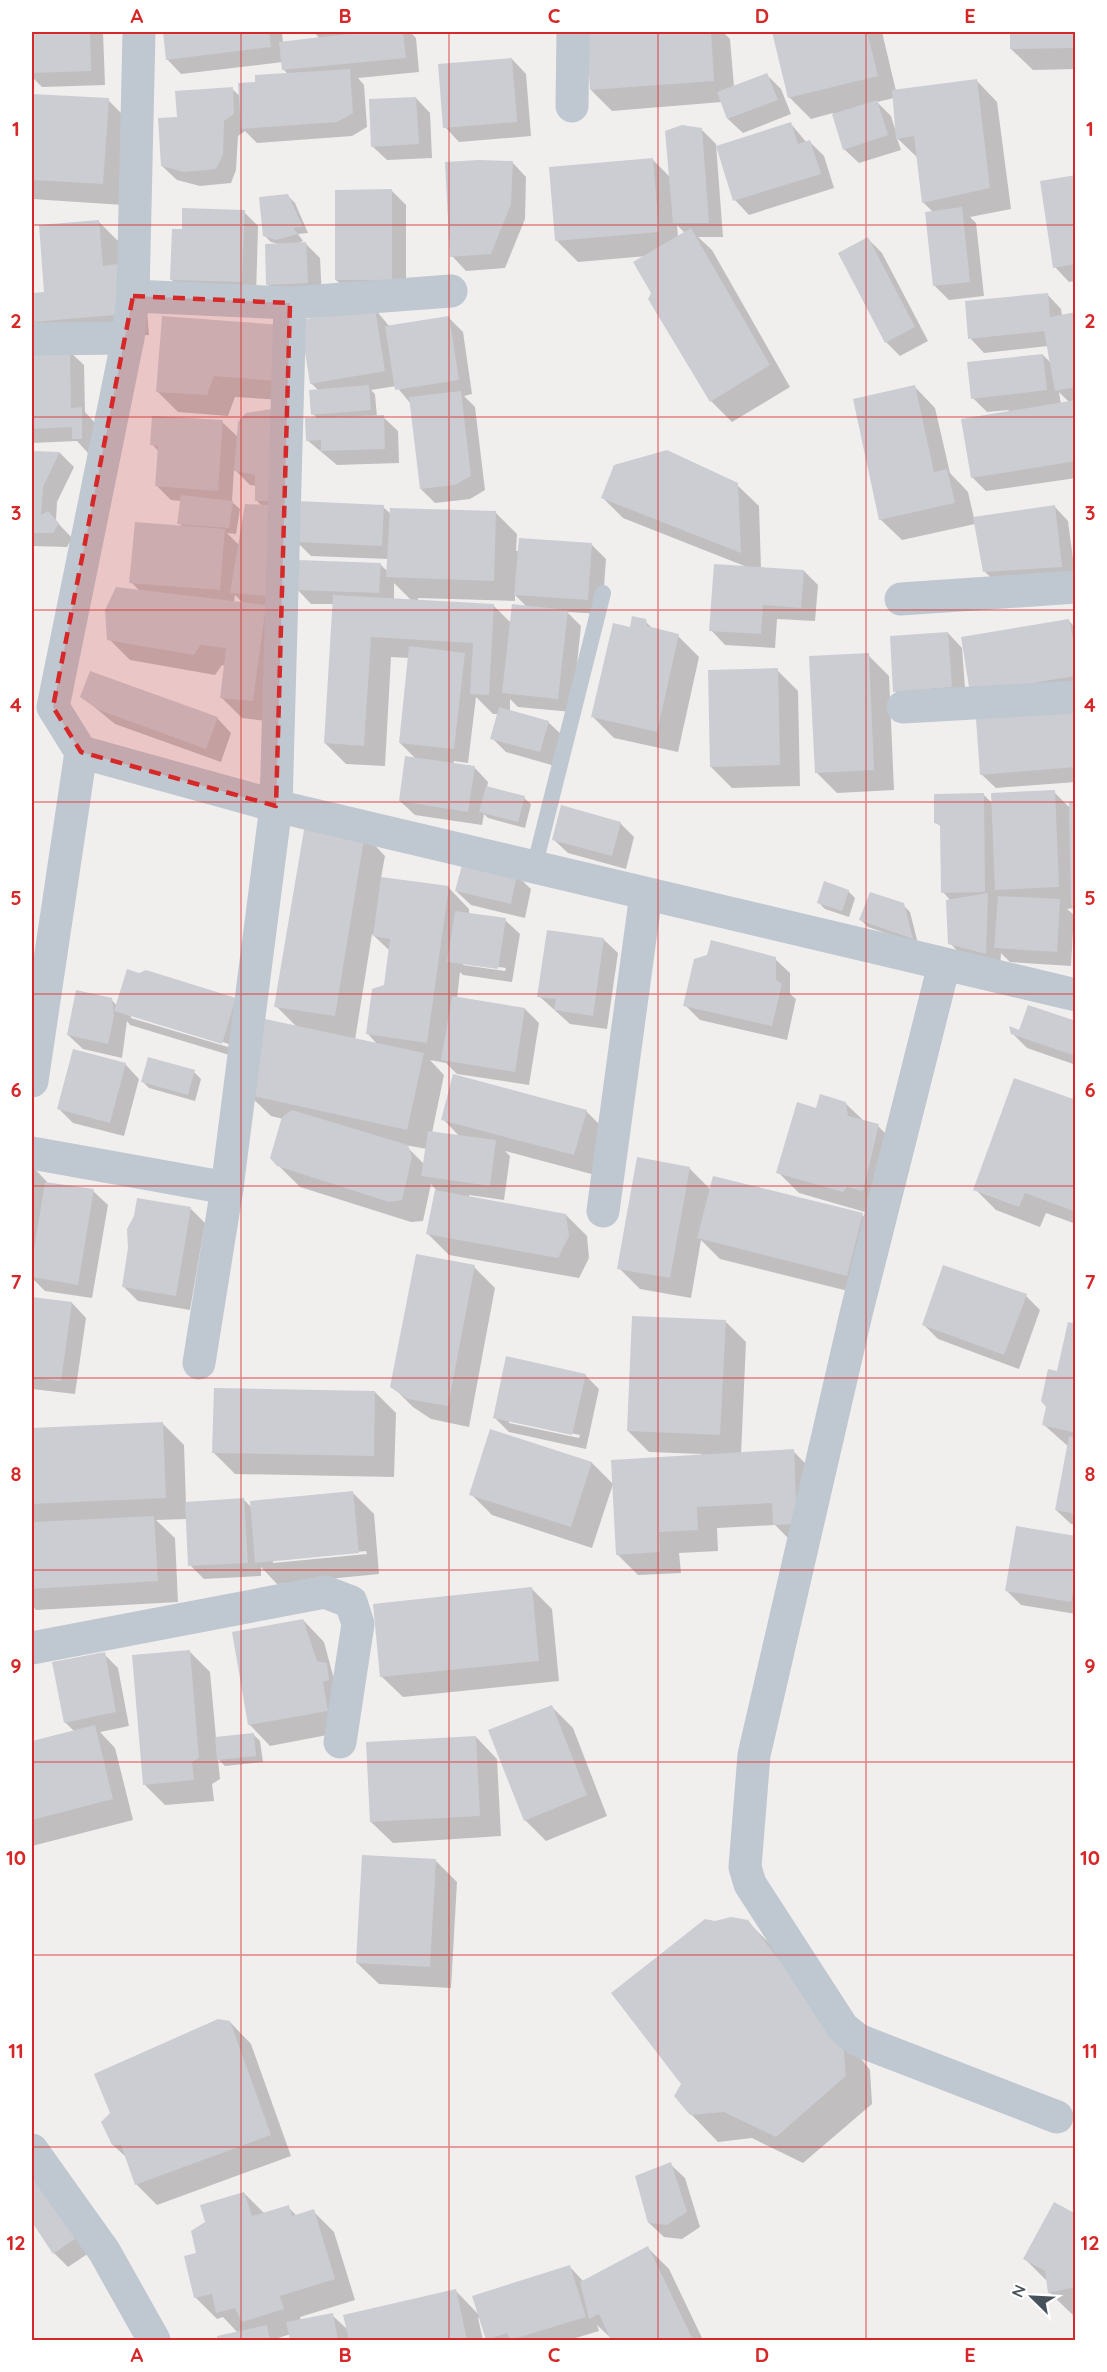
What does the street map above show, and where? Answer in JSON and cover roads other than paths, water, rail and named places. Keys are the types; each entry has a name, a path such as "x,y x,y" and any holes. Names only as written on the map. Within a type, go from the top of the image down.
{"street":[{"path":"139,32 133,296 128,338 42,706 81,752 276,806 1076,995"},
{"path":"572,106 573,32"},
{"path":"133,296 290,303 451,291"},
{"path":"199,1363 227,1188 276,806 290,303"},
{"path":"32,339 128,338"},
{"path":"901,598 1076,587"},
{"path":"903,707 1076,697"},
{"path":"32,1081 81,752"},
{"path":"603,1211 646,894"},
{"path":"944,965 856,1314 754,1755 745,1867 750,1884 843,2028 858,2040 1057,2117"},
{"path":"32,1153 227,1188"},
{"path":"32,1648 325,1592 351,1602 358,1624 340,1742"},
{"path":"32,2150 104,2251 154,2340"}],"lane":[{"path":"534,868 603,593"}]}
